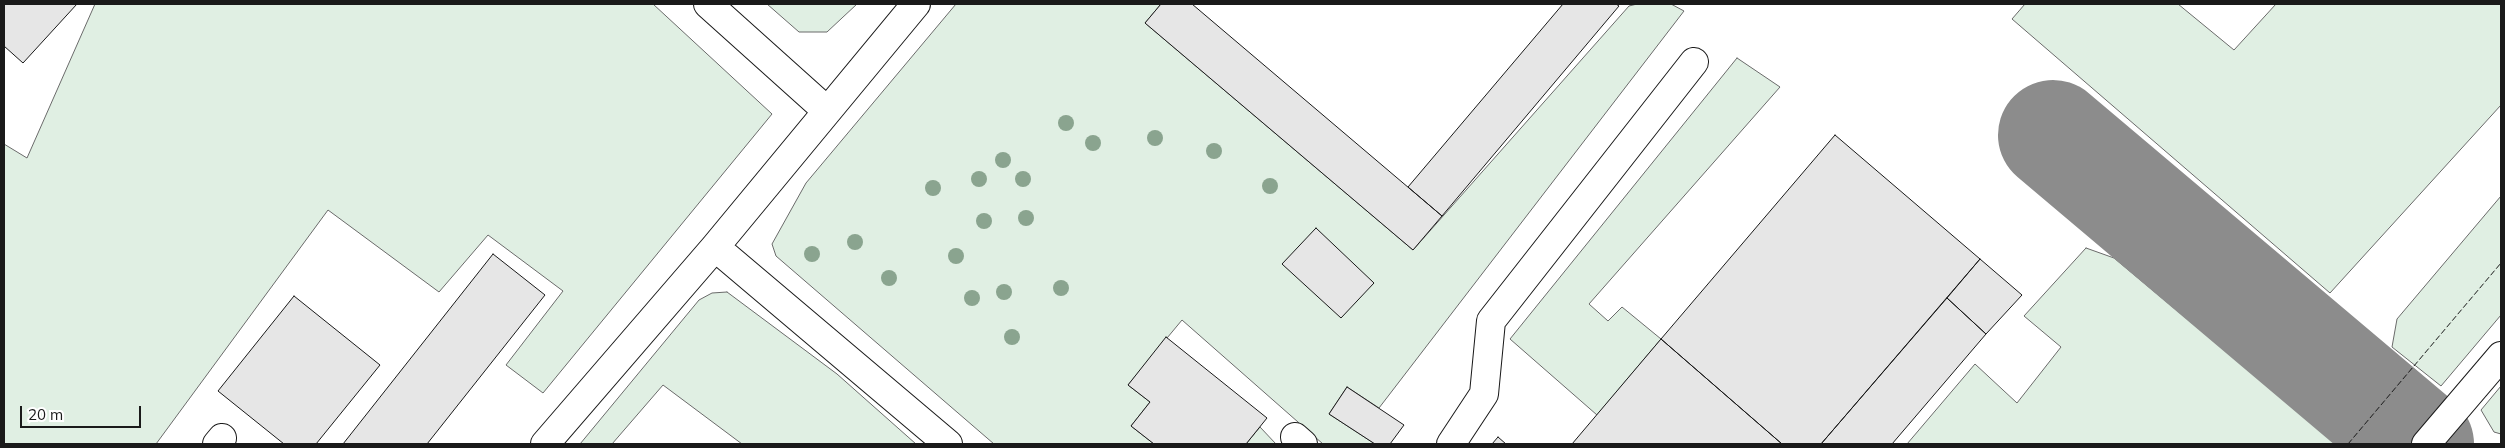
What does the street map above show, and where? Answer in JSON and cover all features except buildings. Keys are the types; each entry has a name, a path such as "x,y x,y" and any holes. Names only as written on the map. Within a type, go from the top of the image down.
{"street":[{"path":"708,4 826,110"},
{"path":"545,444 715,247 826,110 916,4"},
{"path":"1451,444 1484,394 1491,321 1694,62"},
{"path":"715,247 948,444"},
{"path":"2426,444 2501,356"}],"green space":[{"path":"95,4 653,4 772,114 543,393 506,365 563,291 488,235 439,292 328,210 156,444 4,444 4,144 27,158"},
{"path":"767,4 857,4 827,32 799,32"},
{"path":"956,4 1161,4 1145,23 1413,250 1629,6 1637,4 1671,4 1684,11 1379,408 1347,387 1329,414 1375,444 1323,444 1182,320 1128,385 1150,402 1131,426 1154,444 994,444 776,256 772,244 806,183"},
{"path":"2025,4 2178,4 2234,50 2276,4 2501,4 2501,105 2330,293 2012,19"},
{"path":"1737,58 1780,87 1589,304 1608,321 1622,307 1661,339 1597,415 1510,339"},
{"path":"2501,196 2501,315 2441,386 2392,347 2397,319"},
{"path":"2086,248 2114,258 2337,444 1907,444 1975,364 2017,403 2061,347 2024,316"},
{"path":"727,292 837,374 916,444 742,444 663,385 612,444 580,444 699,300 712,293"},
{"path":"2501,386 2501,434 2494,432 2481,410"},
{"path":"1260,427 1276,444 1246,444"}],"taxiway":[{"path":"2053,135 2419,444"}],"fence":[{"path":"2348,444 2501,263"}]}
